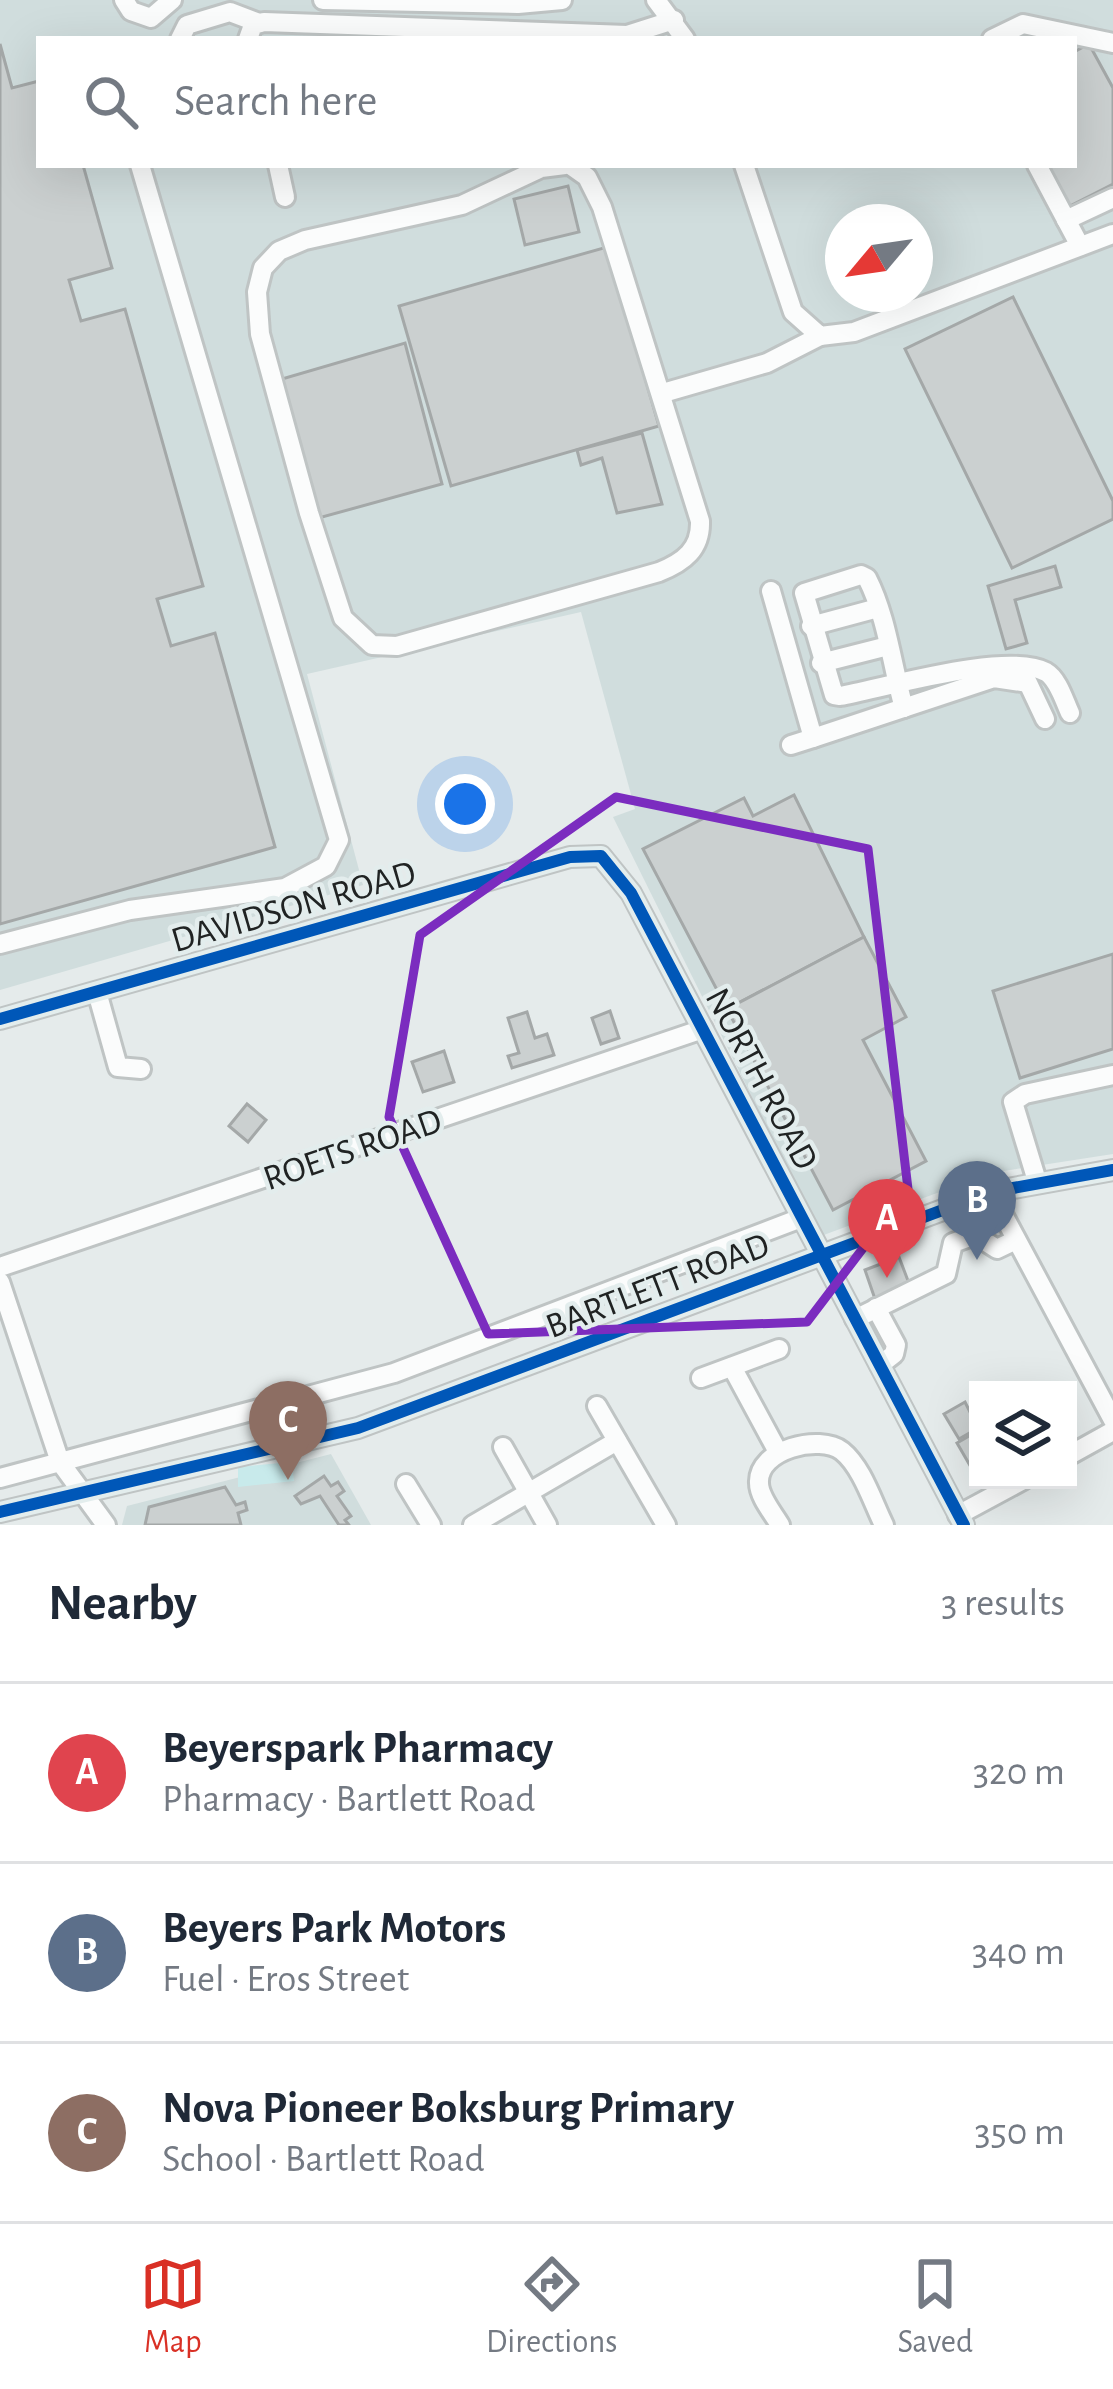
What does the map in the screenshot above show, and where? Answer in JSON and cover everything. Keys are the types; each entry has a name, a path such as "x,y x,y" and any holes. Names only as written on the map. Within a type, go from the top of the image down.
{"street":[{"path":"124,0 141,17"},
{"path":"141,17 161,14 172,0"},
{"path":"323,0 562,0"},
{"path":"656,0 683,36"},
{"path":"182,36 188,25 230,12 253,31 637,34 674,20"},
{"path":"138,36 141,17"},
{"path":"998,36 1023,24 1113,43"},
{"path":"0,944 112,914 286,888 326,866 340,840 141,168"},
{"path":"279,168 285,197"},
{"path":"493,168 499,188"},
{"path":"541,168 461,205 305,240 269,259 259,279 260,334 336,603 350,629 372,645 397,646 683,561 697,544 700,521 602,207 587,176 572,168"},
{"path":"746,168 794,312 820,336"},
{"path":"1039,168 1080,247"},
{"path":"1066,220 1113,198"},
{"path":"662,393 767,363 820,336 854,332 1113,234"},
{"path":"904,708 897,685 871,585 861,575 804,593 821,663 834,694 897,685 992,668 1030,667 1054,679 1070,712"},
{"path":"771,591 813,738"},
{"path":"811,626 878,608"},
{"path":"821,663 888,646"},
{"path":"791,745 994,678 1014,678 1036,693 1045,719"},
{"name":"DAVIDSON ROAD","path":"0,1019 570,856 602,856"},
{"name":"NORTH ROAD","path":"602,856 624,881 961,1520"},
{"path":"97,992 118,1066 141,1069"},
{"name":"ROETS ROAD","path":"0,1267 703,1029"},
{"path":"1037,1181 1013,1102 1025,1094 1113,1076"},
{"name":"BARTLETT ROAD","path":"0,1512 380,1420 991,1192 1113,1170"},
{"path":"991,1192 1113,1420"},
{"name":"BARTLETT ROAD","path":"0,1478 394,1373 801,1218"},
{"path":"855,1318 946,1274 953,1243 982,1236 994,1249 1016,1240"},
{"path":"0,1282 60,1462 106,1525"},
{"path":"876,1308 896,1345 894,1354 880,1365"},
{"path":"700,1378 779,1349"},
{"path":"732,1367 778,1451"},
{"path":"597,1406 666,1525"},
{"path":"1077,1451 1113,1431"},
{"path":"473,1525 617,1441"},
{"path":"780,1525 759,1483 764,1466 778,1451 824,1445 841,1450 884,1525"},
{"path":"503,1448 547,1525"},
{"path":"406,1484 431,1525"},
{"path":"961,1520 1009,1489"},
{"name":"BARTLETT ROAD","path":"0,1522 85,1495"}],"highlighted area":[{"path":"616,797 868,849 908,1189 807,1322 488,1334 389,1117 420,935"}],"shaded area":[{"path":"0,0 1113,0 1113,1154 991,1173 821,1236 613,817 635,809 581,612 307,674 363,885 0,990"},
{"path":"331,1454 371,1525 122,1525 127,1506"},
{"path":"280,1463 293,1473 294,1481 238,1487 238,1467"}],"building":[{"path":"0,44 12,88 36,82 36,168 84,168 112,268 69,280 81,321 125,309 203,586 157,599 171,646 215,633 275,847 0,924"},
{"path":"1089,44 1113,88 1113,184 1068,207 1048,168 1077,168 1077,50"},
{"path":"568,186 579,232 525,245 514,199"},
{"path":"607,247 659,426 451,486 399,306"},
{"path":"1013,297 1113,501 1113,519 1012,568 905,349"},
{"path":"405,343 442,484 315,519 275,381"},
{"path":"642,433 662,504 617,513 602,458 581,465 577,450"},
{"path":"1055,566 1061,587 1015,600 1027,643 1006,649 988,586"},
{"path":"794,795 864,937 727,1009 643,849 744,798 753,816"},
{"path":"864,937 906,1017 863,1040 926,1161 833,1210 727,1009"},
{"path":"1113,954 1113,1049 1020,1078 993,991"},
{"path":"610,1011 619,1038 601,1044 592,1018"},
{"path":"527,1012 535,1038 547,1034 554,1055 512,1068 508,1056 519,1053 508,1018"},
{"path":"444,1051 454,1082 423,1092 412,1062"},
{"path":"247,1104 266,1120 248,1142 229,1126"},
{"path":"899,1257 910,1286 875,1299 865,1270"},
{"path":"965,1402 969,1433 959,1439 944,1414"},
{"path":"969,1436 969,1464 957,1443"},
{"path":"324,1476 331,1486 338,1482 344,1491 337,1496 351,1516 345,1520 349,1525 339,1525 320,1496 301,1504 295,1496"},
{"path":"225,1487 236,1505 245,1502 247,1510 238,1513 241,1525 145,1525 149,1507"}],"cycle path":[{"path":"0,1019 570,857 601,856 631,893 964,1525"},
{"path":"0,1512 358,1428 991,1192 1113,1170"}],"place":[{"name":"Beyers Park Motors","path":"977,1260"},
{"name":"Beyerspark Pharmacy","path":"887,1278"},
{"name":"Nova Pioneer Boksburg Primary","path":"288,1480"}]}
